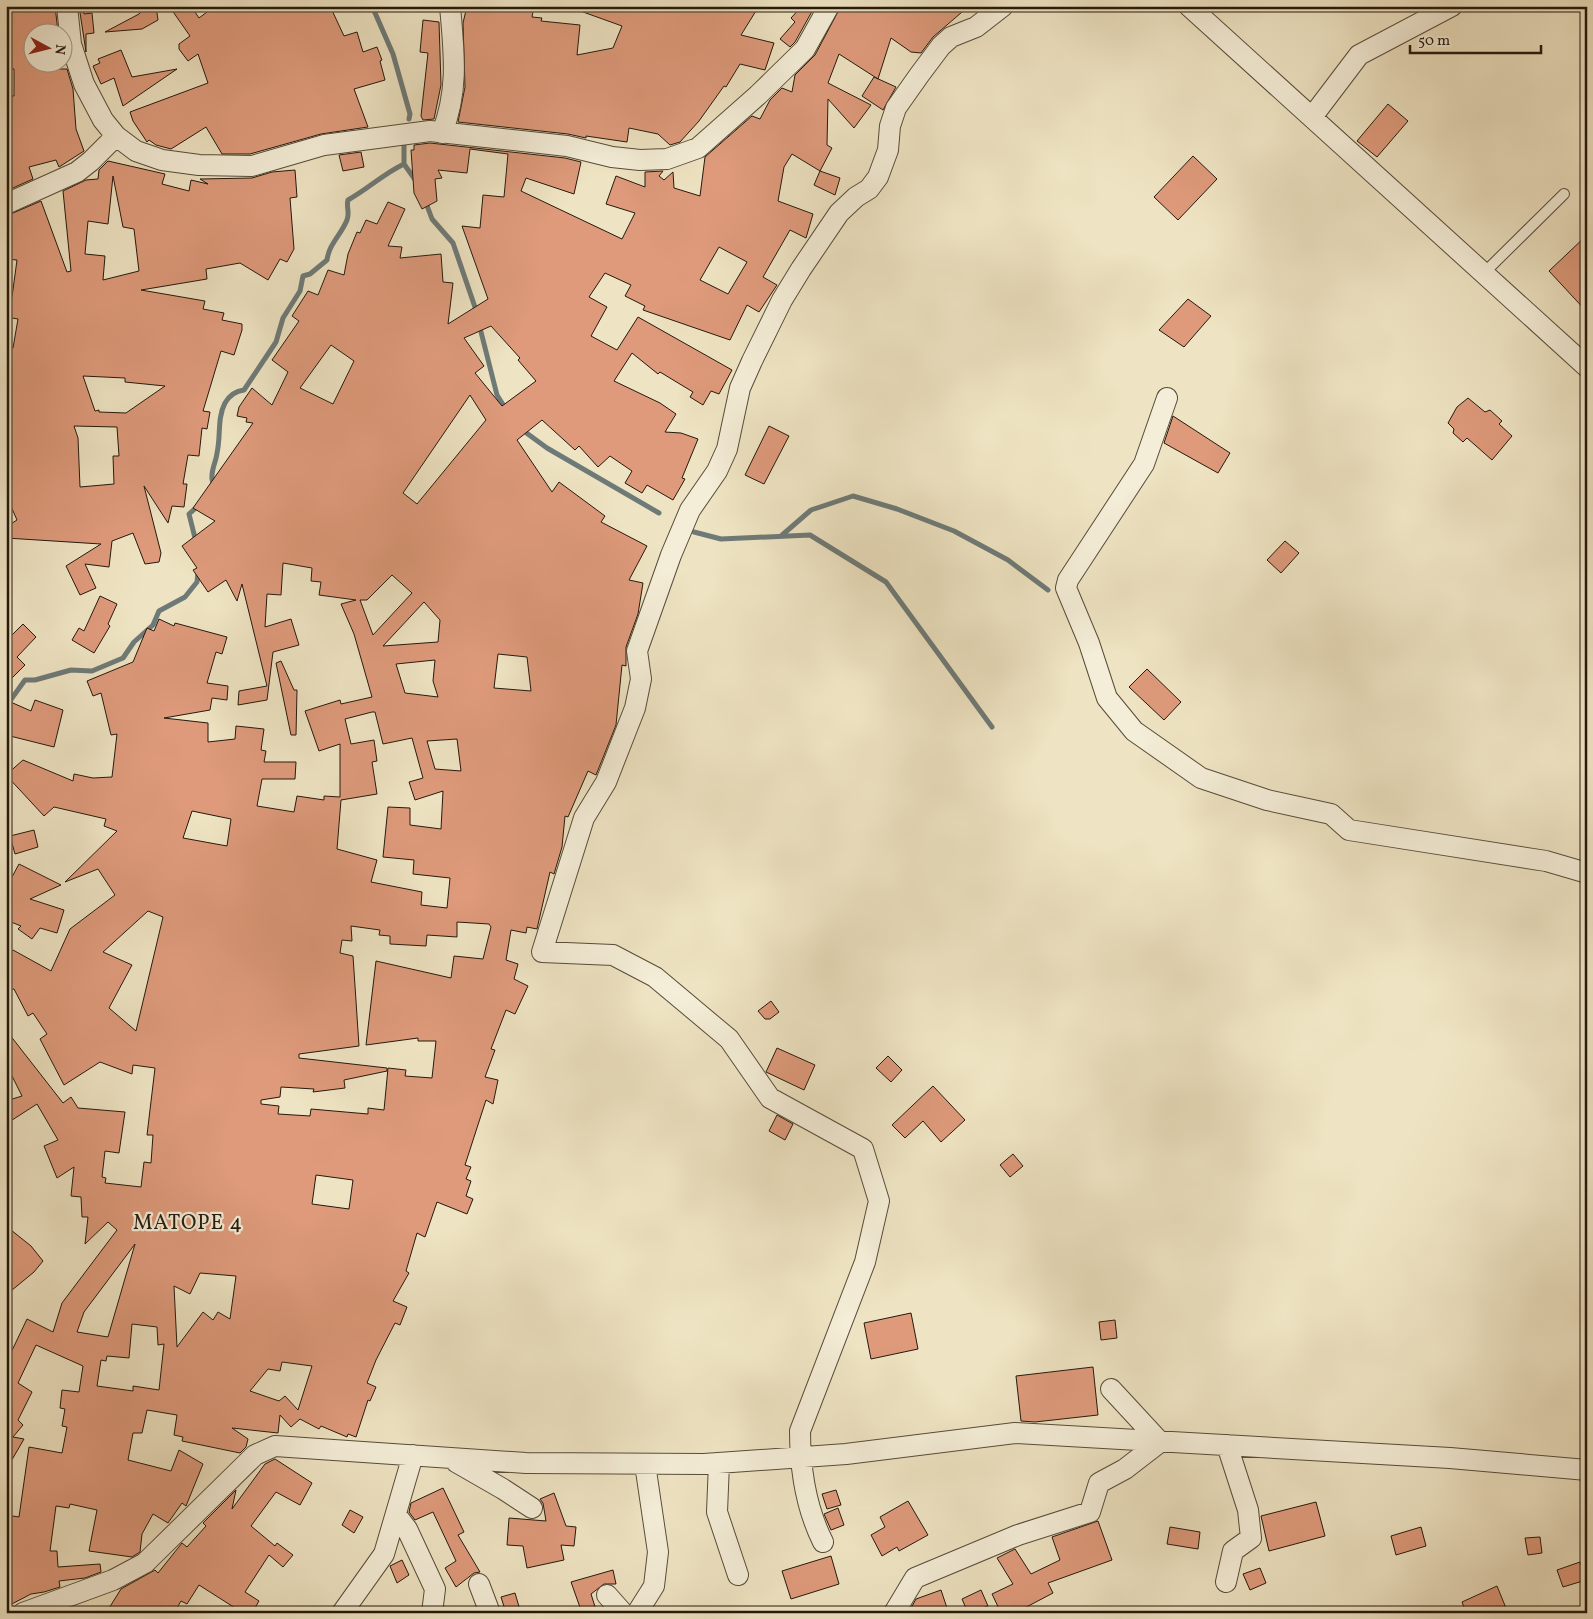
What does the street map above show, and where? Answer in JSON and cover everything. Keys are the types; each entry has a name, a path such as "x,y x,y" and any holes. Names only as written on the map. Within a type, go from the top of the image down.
{"street":[{"path":"67,6 71,44 84,84 103,120 116,136 136,151 162,160 199,165 252,166 324,145 429,132 567,146 612,157 640,160 666,159 688,153 698,148 758,95 805,49 829,6"},
{"path":"429,132 451,110 455,67 450,6"},
{"path":"823,1542 811,1518 800,1458 800,1431 865,1262 879,1201 863,1149 770,1098 729,1039 655,977 613,955 542,952 584,818 606,782 635,708 641,679 637,651 671,554 690,510 716,471 727,449 740,388 764,335 782,300 839,213 856,197 869,189 878,177 888,150 890,126 896,108 920,74 941,46 952,37 976,27 1003,6"},
{"path":"1189,6 1485,272 1587,367"},
{"path":"1312,117 1359,55 1452,6"},
{"path":"6,204 77,172 116,136"},
{"path":"1167,398 1144,464 1068,580 1066,588 1089,643 1107,698 1134,731 1201,778 1266,800 1331,814 1349,830 1546,861 1587,873"},
{"path":"1111,1389 1160,1442"},
{"path":"23,1613 105,1584 145,1563 255,1454 275,1446 526,1464 719,1463 800,1458 1015,1434 1450,1458 1587,1470"},
{"path":"894,1613 915,1578 1018,1535 1090,1512 1099,1483 1125,1469 1160,1442"},
{"path":"1226,1582 1233,1551 1251,1538 1248,1510 1228,1445"},
{"path":"342,1613 384,1554 397,1516 413,1455"},
{"path":"452,1460 532,1508"},
{"path":"719,1463 717,1512 738,1575"},
{"path":"637,1613 654,1586 658,1552 644,1464"},
{"path":"397,1516 407,1529 435,1589 432,1613"},
{"path":"479,1584 490,1613"},
{"path":"607,1595 623,1613"}],"lane":[{"path":"1485,272 1564,194"}],"building":[{"path":"6,6 55,6 57,22 22,22 22,72 68,72 73,89 76,129 84,151 59,167 56,160 29,167 33,179 6,191 6,96 14,96 14,69 6,68"},
{"path":"79,6 83,6 84,14 92,13 94,33 86,34 86,52"},
{"path":"145,6 156,6 158,20 142,29 105,32 139,14"},
{"path":"169,6 191,6 199,18 215,6 267,6 269,10 275,6 330,6 344,36 357,32 363,52 377,47 382,60 380,61 385,80 354,89 368,127 321,134 250,154 222,154 206,127 171,149 156,145 149,140 147,142 133,121 130,112 208,83 198,54 188,61 179,49 179,44 190,36"},
{"path":"467,6 534,6 532,17 542,18 541,21 580,25 577,55 613,48 622,26 572,8 572,6 759,6 741,35 774,43 765,70 740,64 726,87 724,86 699,121 680,142 670,145 658,134 629,128 627,142 586,136 586,138 568,134 458,122 465,87 463,23"},
{"path":"802,6 815,6 795,42 790,47 780,39 795,22 791,18"},
{"path":"841,6 867,6 882,12 886,6 969,6 933,37 921,53 911,52 891,38 878,79 839,54 828,83 871,105 854,128 828,99 827,145 832,148 820,171 792,154 784,167 778,201 813,214 806,238 790,230 763,277 777,285 759,312 747,305 730,340 643,310 645,306 625,296 631,285 605,273 589,297 607,307 591,336 617,350 638,317 732,370 719,394 711,391 703,405 690,397 693,392 660,372 658,374 632,353 614,381 660,403 676,414 665,432 681,433 698,439 682,478 685,479 673,500 647,485 642,493 625,483 632,471 610,456 598,467 579,446 575,450 542,420 517,440 552,492 559,482 605,516 601,522 647,546 629,580 643,583 638,614 626,647 626,666 622,665 616,725 596,775 588,771 568,817 565,816 562,847 554,874 550,872 537,929 527,927 526,933 511,930 506,960 518,964 514,979 528,986 515,1014 506,1010 491,1049 495,1050 485,1077 498,1080 493,1104 486,1100 465,1165 471,1167 466,1179 471,1181 466,1196 473,1199 467,1214 437,1202 425,1237 417,1233 406,1271 409,1273 393,1301 407,1307 400,1325 395,1323 376,1360 367,1383 376,1387 370,1401 368,1400 356,1437 348,1434 347,1437 321,1426 319,1429 300,1419 291,1427 280,1415 278,1433 232,1428 248,1439 246,1447 240,1453 182,1441 183,1437 174,1435 177,1415 147,1410 142,1433 133,1433 128,1460 171,1471 179,1450 203,1464 186,1506 182,1503 168,1523 153,1514 142,1534 140,1552 132,1557 89,1551 97,1510 70,1504 69,1508 56,1506 50,1551 57,1551 58,1567 100,1564 101,1572 85,1578 59,1581 60,1587 31,1594 6,1607 6,1515 19,1517 29,1447 62,1453 67,1427 62,1426 65,1409 60,1408 62,1390 79,1392 83,1366 36,1345 18,1383 32,1392 18,1420 23,1425 13,1437 24,1439 6,1470 6,1363 27,1319 53,1332 62,1303 117,1230 108,1222 85,1244 88,1217 82,1217 81,1197 71,1196 74,1167 57,1178 44,1146 58,1140 37,1104 6,1124 6,1101 22,1096 6,1064 6,1030 63,1103 71,1097 78,1108 125,1112 119,1153 105,1151 102,1177 106,1178 105,1183 141,1187 144,1162 151,1163 153,1135 147,1135 155,1068 133,1065 132,1074 100,1062 64,1085 40,1039 47,1034 33,1013 28,1016 14,989 6,990 6,957 13,950 51,971 70,929 115,895 98,869 65,882 117,831 104,826 106,819 54,807 44,816 6,775 23,760 73,781 74,774 93,778 112,777 117,734 111,735 101,693 93,696 87,681 133,662 147,628 154,631 159,619 174,626 175,623 227,637 222,654 216,652 207,683 228,686 227,700 212,698 210,710 164,718 208,723 208,742 235,739 236,726 264,729 261,750 266,751 264,762 296,762 295,779 262,779 257,806 294,812 297,796 324,800 324,796 340,797 340,744 319,751 305,711 340,700 341,704 372,697 354,634 341,604 356,600 319,595 321,582 311,581 312,568 283,563 281,595 267,594 265,627 291,619 299,645 273,652 267,700 238,705 239,691 267,686 242,584 237,601 226,580 208,592 193,570 197,568 182,546 215,521 193,508 253,423 246,422 247,418 237,416 239,407 252,388 272,405 288,372 272,360 299,321 292,316 308,291 318,295 328,270 344,275 348,254 357,232 360,233 366,220 377,224 388,202 405,209 388,246 402,247 400,258 441,254 443,282 453,283 448,324 488,299 462,226 480,228 483,195 504,197 508,154 470,149 467,173 438,170 442,178 435,179 437,201 422,209 414,193 411,150 414,150 414,145 430,143 565,158 581,162 574,194 526,178 521,191 622,239 635,213 606,204 616,176 645,187 645,172 663,171 659,176 664,180 673,172 674,188 700,196 705,157 752,116 760,119 770,100 782,88 792,92 795,75 815,55","holes":["719,247 747,262 728,294 700,280","491,326 520,358 518,360 536,381 502,406 475,373 484,366 464,338","331,345 354,361 333,404 300,388","470,395 486,420 417,504 403,493","392,575 412,593 373,635 360,600 367,600","424,602 440,620 438,642 383,646","498,654 527,657 531,691 494,688","435,660 433,681 438,697 405,693 396,664","375,712 383,744 412,738 423,778 409,782 415,800 443,791 441,829 410,825 410,808 388,807 383,857 414,860 413,874 450,878 447,908 421,905 422,892 371,882 377,860 337,849 341,800 377,794 372,762 377,761 374,740 351,744 345,719","457,739 461,771 435,769 427,741","192,811 231,819 227,846 183,838","148,911 163,917 136,1031 109,1008 132,965 103,952","457,922 489,924 491,927 483,959 454,956 451,978 376,961 366,1045 418,1038 418,1041 436,1041 432,1078 405,1076 406,1070 388,1068 384,1110 368,1108 368,1114 311,1109 310,1116 278,1114 279,1106 261,1104 261,1100 280,1097 281,1087 314,1089 313,1092 345,1088 344,1080 387,1071 387,1068 299,1058 299,1054 359,1046 353,956 340,953 342,940 352,941 351,926 380,930 379,935 390,936 390,944 426,946 427,935 457,937","316,1175 353,1180 349,1209 312,1204","135,1244 108,1337 77,1332 84,1312","200,1273 236,1276 230,1319 218,1312 213,1320 203,1312 177,1347 174,1286 190,1294","132,1324 157,1327 158,1345 164,1344 159,1390 133,1386 133,1391 97,1386 101,1360 106,1361 107,1356 129,1358","282,1362 312,1366 298,1410 285,1396 279,1401 250,1391 268,1369 280,1371"]},
{"path":"423,20 439,22 441,85 434,119 423,120 421,116 428,53 420,52"},
{"path":"121,50 132,77 177,69 123,106 114,78 101,84 93,66 100,63 98,59"},
{"path":"874,77 896,87 883,110 862,96"},
{"path":"1388,104 1408,121 1377,157 1357,141"},
{"path":"361,152 364,167 343,171 339,155"},
{"path":"1193,156 1217,179 1178,220 1154,197"},
{"path":"108,161 165,174 162,184 189,191 191,180 208,184 200,179 252,178 272,172 295,170 297,197 290,198 294,249 287,262 280,259 268,280 240,263 206,269 207,279 141,290 205,301 203,309 224,313 222,320 242,324 242,330 234,355 221,351 203,411 210,412 207,429 202,428 199,456 188,455 183,484 187,484 184,507 172,506 168,523 144,486 161,553 159,562 145,564 133,533 112,541 109,567 85,564 96,588 80,595 66,566 101,544 6,538 6,527 17,520 6,495 6,346 13,348 18,319 6,317 6,297 12,297 17,260 6,259 6,216 41,201 67,272 71,271 63,191 86,180 98,179 99,170","holes":["113,176 123,227 134,229 139,271 103,280 105,256 85,254 88,221 108,224","83,376 125,378 125,382 165,386 126,413 95,411","74,426 117,427 119,456 113,456 114,484 80,487 78,438"]},
{"path":"820,171 840,178 835,195 814,185"},
{"path":"1587,235 1587,312 1549,271"},
{"path":"1188,299 1211,316 1184,347 1159,330"},
{"path":"1468,398 1485,412 1490,410 1502,421 1499,424 1512,436 1492,460 1467,438 1463,442 1453,433 1454,429 1448,423 1457,407"},
{"path":"1173,416 1230,453 1218,473 1164,443"},
{"path":"769,426 789,436 764,484 745,475"},
{"path":"1285,541 1299,553 1281,573 1267,560"},
{"path":"100,596 117,604 108,624 110,626 94,653 72,640 79,628 84,631"},
{"path":"23,624 36,637 17,657 25,665 6,684 6,641"},
{"path":"281,661 294,690 297,690 296,735 291,735 276,663"},
{"path":"1147,669 1181,702 1164,720 1129,687"},
{"path":"6,700 31,711 35,700 63,710 54,747 6,735"},
{"path":"34,830 38,847 15,854 10,836"},
{"path":"19,864 61,885 30,899 64,910 57,933 40,928 32,939 18,929 21,926 6,920 6,888"},
{"path":"771,1001 779,1012 770,1019 765,1019 758,1011"},
{"path":"777,1048 815,1065 804,1090 766,1072"},
{"path":"888,1056 902,1070 891,1082 876,1068"},
{"path":"933,1086 965,1120 941,1142 923,1121 905,1138 892,1125"},
{"path":"777,1115 793,1124 785,1140 769,1131"},
{"path":"1013,1154 1023,1166 1010,1177 1000,1165"},
{"path":"6,1226 31,1246 43,1261 34,1272 6,1295"},
{"path":"911,1313 918,1349 871,1359 864,1323"},
{"path":"1115,1320 1117,1338 1101,1340 1099,1322"},
{"path":"1093,1367 1098,1415 1035,1422 1021,1421 1016,1376"},
{"path":"275,1459 312,1483 300,1505 276,1492 251,1526 275,1546 277,1543 293,1555 283,1567 269,1555 245,1592 259,1601 252,1613 243,1613 199,1585 187,1604 181,1601 174,1613 106,1613 121,1589 155,1570 158,1573 182,1543 187,1547 206,1526 203,1523 236,1490 232,1509 265,1464"},
{"path":"443,1488 464,1532 458,1535 480,1572 474,1573 456,1587 445,1568 456,1561 433,1512 415,1520 409,1512 411,1503"},
{"path":"836,1490 841,1505 827,1509 822,1494"},
{"path":"554,1493 566,1526 576,1527 574,1546 561,1545 564,1560 527,1568 523,1546 507,1545 509,1518 546,1521 543,1503 540,1499"},
{"path":"908,1501 928,1535 899,1551 897,1547 882,1556 871,1535 885,1527 880,1517"},
{"path":"1316,1502 1325,1536 1269,1551 1261,1516"},
{"path":"838,1508 844,1525 831,1530 824,1514"},
{"path":"350,1510 363,1517 354,1533 342,1525"},
{"path":"1098,1521 1112,1560 1048,1583 1053,1593 1015,1613 1001,1613 992,1594 1013,1584 997,1558 1015,1549 1031,1574 1060,1560 1052,1537"},
{"path":"1170,1527 1200,1532 1198,1549 1167,1544"},
{"path":"1421,1527 1426,1546 1396,1555 1391,1536"},
{"path":"1540,1537 1542,1553 1528,1555 1525,1538"},
{"path":"831,1556 839,1584 791,1599 782,1571"},
{"path":"402,1560 409,1575 397,1583 390,1566"},
{"path":"1580,1562 1586,1580 1563,1587 1557,1570"},
{"path":"1260,1568 1266,1583 1250,1590 1243,1574"},
{"path":"613,1570 616,1584 604,1584 591,1594 597,1613 582,1613 571,1582"},
{"path":"1497,1586 1508,1613 1466,1613 1462,1602"},
{"path":"941,1590 947,1608 933,1613 912,1613 911,1608 916,1599"},
{"path":"981,1590 988,1606 968,1613 962,1599"},
{"path":"515,1593 520,1610 506,1613 501,1597"}],"waterway":[{"path":"372,6 393,54 410,114 409,119"},
{"path":"404,142 404,164 416,181"},
{"path":"215,487 212,480 212,472 218,447 221,415 225,403 233,394 244,390 276,342 283,318 300,291 303,276 310,274 327,260 330,249 347,220 348,200 404,164"},
{"path":"425,200 432,219 453,243 477,313"},
{"path":"479,324 497,395 507,411"},
{"path":"521,429 547,448 659,513"},
{"path":"781,536 811,510 853,496 897,509 954,531 1008,560 1048,590"},
{"path":"196,542 189,514 198,506"},
{"path":"694,532 721,539 810,535 886,582 992,727"},
{"path":"7,705 25,680 35,680 71,670 92,671 123,658 134,642 153,625 159,611 185,597 197,582 198,572"}],"district":[{"name":"MATOPE 4","path":"188,1223"}]}
